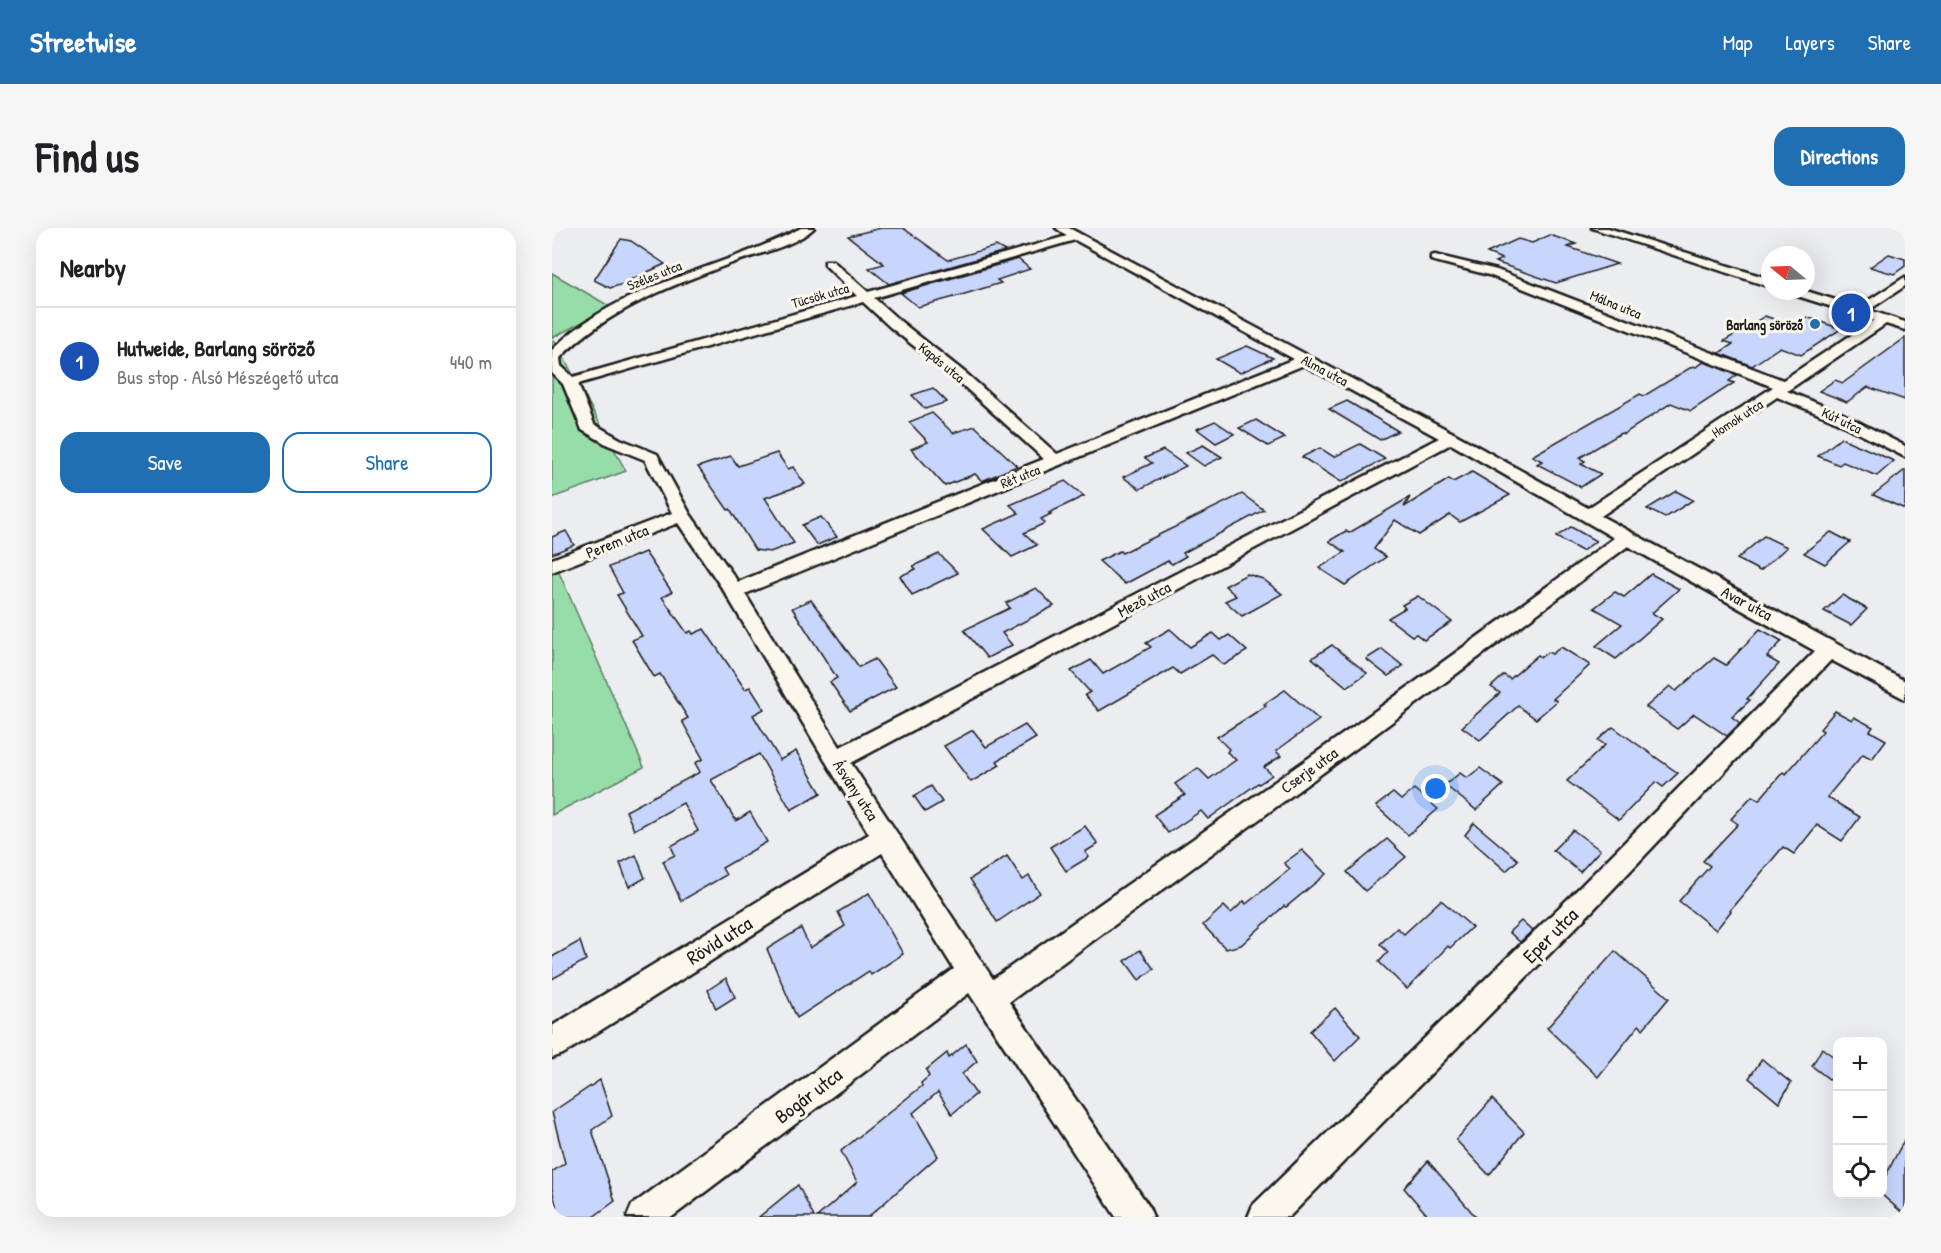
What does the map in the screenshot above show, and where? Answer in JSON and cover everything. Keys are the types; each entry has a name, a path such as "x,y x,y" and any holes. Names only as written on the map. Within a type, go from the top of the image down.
{"street":[{"name":"Széles utca","path":"570,382 554,367 553,357 563,343 578,331 625,304 786,240 808,228"},
{"name":"Alma utca","path":"1061,228 1451,438 1588,516"},
{"path":"1597,228 1761,280"},
{"name":"Tücsök utca","path":"570,382 1078,236"},
{"name":"Málna utca","path":"1435,258 1493,272 1780,389"},
{"name":"Kapás utca","path":"829,262 895,324 963,378 1056,462"},
{"path":"1860,311 1905,281"},
{"path":"1815,297 1905,326"},
{"name":"Homok utca","path":"1588,516 1885,319"},
{"name":"Rét utca","path":"734,591 1306,359"},
{"name":"Ásvány utca","path":"570,382 587,427 614,442 651,457 682,515 734,591 836,760 989,999 1136,1217"},
{"name":"Kút utca","path":"1780,389 1905,452"},
{"name":"Mező utca","path":"836,760 1451,438"},
{"name":"Perem utca","path":"552,566 682,515"},
{"name":"Avar utca","path":"1588,516 1905,691"},
{"name":"Cserje utca","path":"989,999 1628,538"},
{"name":"Eper utca","path":"1265,1217 1584,901 1830,648"},
{"name":"Rövid utca","path":"552,1043 886,837"},
{"name":"Bogár utca","path":"644,1217 972,973"}],"green space":[{"path":"552,273 611,307 552,338"},
{"path":"554,340 626,471 552,498 552,341"},
{"path":"558,570 644,767 552,815 552,573"}],"building":[{"path":"881,228 903,228 948,260 996,246 1005,251 889,284 869,268 884,264 848,236"},
{"path":"1550,235 1576,244 1568,247 1617,264 1556,283 1495,262 1502,259 1487,253 1518,239 1532,243"},
{"path":"621,239 631,241 665,264 630,280 633,281 610,288 594,280"},
{"path":"1889,254 1905,259 1905,266 1894,274 1870,267"},
{"path":"1018,259 1030,269 997,280 1001,283 958,296 918,307 901,293"},
{"path":"1765,316 1793,326 1807,317 1841,329 1801,355 1780,347 1752,366 1719,353 1733,344 1724,341"},
{"path":"1905,338 1905,400 1868,387 1847,402 1819,391 1835,380 1843,383"},
{"path":"1247,346 1273,358 1240,373 1216,359"},
{"path":"1704,362 1737,375 1729,381 1734,383 1691,411 1671,403 1624,434 1621,433 1579,458 1585,461 1581,464 1601,474 1581,487 1537,464 1542,461 1532,456 1640,394 1644,396 1693,366 1696,367"},
{"path":"933,388 947,402 925,409 912,395"},
{"path":"1347,401 1398,431 1380,440 1329,409"},
{"path":"932,413 953,433 975,426 1017,466 982,481 975,474 945,486 911,449 928,442 909,422"},
{"path":"1256,420 1285,438 1268,446 1239,428"},
{"path":"1215,421 1234,434 1216,443 1197,429"},
{"path":"1841,438 1894,461 1877,476 1843,462 1839,465 1818,456"},
{"path":"1360,444 1385,459 1341,482 1302,457 1320,448 1334,457"},
{"path":"1203,445 1222,457 1204,466 1186,453"},
{"path":"1163,450 1186,466 1140,489 1123,477 1152,463 1145,458"},
{"path":"777,453 788,469 793,467 805,484 765,498 794,543 770,552 755,550 730,509 728,510 698,467 731,456 738,466"},
{"path":"1905,470 1905,509 1873,495"},
{"path":"1472,472 1510,495 1460,522 1450,515 1419,535 1395,520 1374,549 1386,557 1345,585 1319,568 1345,552 1329,541 1346,531 1349,533 1410,497 1404,507 1449,479 1453,482"},
{"path":"1065,481 1084,496 1049,513 1051,514 1041,519 1045,523 1024,533 1037,545 1012,557 983,529 1019,513 1010,505"},
{"path":"1676,491 1693,500 1665,518 1647,509"},
{"path":"1242,494 1264,510 1183,553 1186,556 1172,564 1168,561 1125,584 1099,561 1120,551 1122,553"},
{"path":"821,517 837,537 817,545 802,525"},
{"path":"1571,527 1596,541 1582,551 1556,537"},
{"path":"566,531 574,545 552,554 552,537"},
{"path":"1831,532 1850,542 1825,564 1804,553"},
{"path":"1764,536 1787,547 1760,571 1737,559"},
{"path":"645,552 672,592 662,597 687,633 691,631 693,634 704,629 745,689 750,687 764,709 753,715 780,760 796,751 821,793 791,810 759,754 711,780 736,821 750,812 767,842 722,868 726,875 681,901 663,861 675,855 671,846 698,831 683,803 634,830 626,811 700,772 695,763 703,759 682,721 688,718 660,674 654,677 632,640 642,636 617,595 623,593 609,567"},
{"path":"939,554 958,573 912,595 900,576 916,569 913,566"},
{"path":"1247,574 1263,579 1282,594 1242,616 1225,601 1236,596 1225,586"},
{"path":"1651,574 1679,589 1652,613 1662,619 1616,659 1596,646 1622,624 1594,608 1615,592 1624,597"},
{"path":"1036,588 1054,606 1002,633 1012,645 987,658 964,630 1010,608 1006,603"},
{"path":"1842,595 1867,609 1851,625 1824,611"},
{"path":"1418,596 1452,622 1424,640 1416,634 1412,636 1388,618 1405,608 1402,605"},
{"path":"811,600 859,667 875,659 896,687 850,711 830,682 837,678 792,608"},
{"path":"1170,629 1190,647 1213,633 1221,640 1229,635 1247,651 1224,665 1212,655 1180,674 1173,668 1099,711 1085,695 1090,692 1071,671 1091,660 1103,674 1151,647 1146,643"},
{"path":"1760,629 1782,641 1767,657 1779,664 1747,699 1750,700 1732,717 1740,723 1727,736 1694,714 1677,729 1646,707 1670,686 1676,691 1714,658 1726,665"},
{"path":"1332,645 1367,673 1347,687 1312,658"},
{"path":"1561,647 1590,665 1553,699 1557,701 1536,719 1518,706 1480,740 1462,727 1500,693 1491,687 1504,675 1510,679 1538,655 1541,657 1548,652 1552,654"},
{"path":"1382,649 1403,666 1388,676 1366,659"},
{"path":"1285,690 1319,720 1276,751 1281,756 1264,767 1272,775 1208,819 1201,811 1168,833 1154,815 1185,795 1175,784 1198,768 1209,779 1236,760 1227,752 1229,749 1217,737 1266,706 1264,704"},
{"path":"1835,711 1852,720 1854,717 1873,727 1870,731 1886,740 1872,759 1863,754 1827,797 1860,817 1842,841 1817,825 1794,854 1783,847 1716,930 1679,901 1710,866 1703,861 1738,824 1731,819 1752,796 1759,800 1783,772 1786,774 1823,731 1820,729"},
{"path":"1025,725 1036,738 997,761 1000,765 971,782 944,746 973,730 986,747"},
{"path":"1613,727 1678,773 1663,787 1656,782 1619,820 1567,781 1605,745 1598,740"},
{"path":"1480,768 1503,785 1476,810 1445,785 1460,773 1467,778"},
{"path":"931,786 942,802 925,812 914,796"},
{"path":"1414,789 1438,809 1408,835 1376,806 1393,793 1401,800"},
{"path":"1474,823 1518,860 1506,871 1465,835"},
{"path":"1085,826 1098,844 1085,852 1089,857 1066,871 1050,847"},
{"path":"1573,830 1600,850 1580,872 1553,850"},
{"path":"1387,839 1406,857 1365,891 1347,872"},
{"path":"1302,850 1326,874 1286,907 1284,906 1241,945 1226,949 1203,925 1224,906 1231,913 1244,901 1246,904 1290,869 1284,863"},
{"path":"636,855 645,878 629,887 620,863"},
{"path":"1007,856 1023,880 1029,876 1040,893 997,922 970,879"},
{"path":"869,893 903,954 871,975 869,971 797,1018 767,949 801,928 810,948 845,926 838,912"},
{"path":"1441,900 1472,927 1450,948 1448,946 1407,989 1379,962 1388,952 1380,944 1397,928 1404,934"},
{"path":"1521,921 1532,931 1520,942 1509,932"},
{"path":"580,941 586,960 552,979 552,957"},
{"path":"1140,950 1154,969 1139,980 1125,961"},
{"path":"1615,951 1669,998 1643,1029 1639,1025 1598,1077 1547,1028"},
{"path":"726,978 735,997 716,1009 708,990"},
{"path":"1335,1008 1360,1036 1335,1061 1310,1031"},
{"path":"966,1044 977,1061 962,1074 976,1094 952,1114 938,1092 913,1113 938,1156 868,1217 817,1217 857,1182 841,1151 922,1086 921,1083 929,1076 926,1070 947,1053 949,1058"},
{"path":"1822,1048 1833,1056 1833,1082 1812,1066"},
{"path":"1762,1059 1791,1083 1779,1103 1749,1078"},
{"path":"600,1080 612,1116 592,1130 615,1201 593,1217 559,1217 552,1189 552,1172 565,1163 552,1112"},
{"path":"1492,1099 1524,1132 1489,1175 1456,1140"},
{"path":"1905,1138 1905,1215 1887,1199 1887,1173"},
{"path":"1428,1161 1476,1217 1429,1217 1404,1188"},
{"path":"798,1185 814,1217 759,1217"}],"place":[{"name":"Hutweide, Barlang söröző","path":"1851,313"},
{"name":"Barlang söröző","path":"1815,324"}]}
